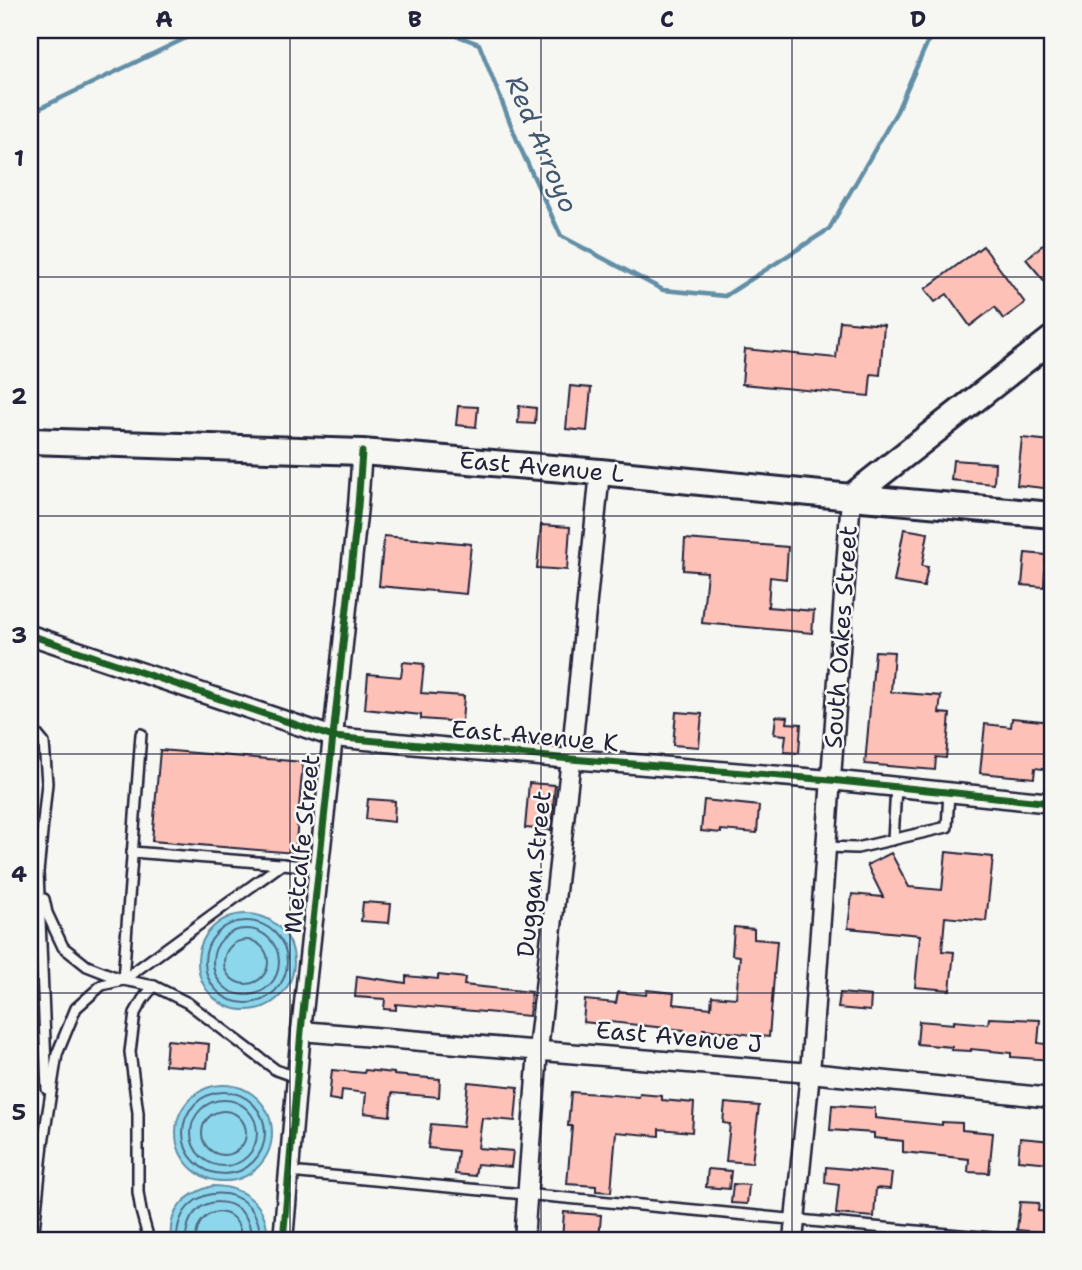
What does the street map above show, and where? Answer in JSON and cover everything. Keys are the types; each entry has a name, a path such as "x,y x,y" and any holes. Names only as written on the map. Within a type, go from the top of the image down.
{"main road":[{"name":"South Oakes Street","path":"851,497 1052,339"},
{"name":"East Avenue L","path":"30,441 362,452 1052,515"}],"street":[{"name":"Metcalfe Street","path":"283,1240 301,1031 362,452"},
{"name":"Duggan Street","path":"524,1240 538,1050 600,472"},
{"name":"South Oakes Street","path":"793,1240 810,1073 851,497"},
{"name":"East Avenue K","path":"30,635 333,737 831,780 1052,803"},
{"name":"East Avenue J","path":"301,1031 810,1073 1052,1098"}],"lane":[{"path":"30,726 44,743 47,783 39,878 48,1112"},
{"path":"123,980 141,734"},
{"path":"893,840 896,787"},
{"path":"826,847 857,848 947,827 949,792"},
{"path":"132,852 319,867"},
{"path":"30,862 39,878 47,913 63,947 87,966 123,980 154,986 188,1003 276,1070 297,1076"},
{"path":"33,1240 43,1143 57,1054 76,1008 102,985 123,980 282,864"},
{"path":"149,1240 138,1192 138,1113 130,1052 135,1013 154,986"},
{"path":"289,1172 1013,1240"}],"water":[{"path":"246,914 265,917 280,928 291,943 294,962 291,981 280,996 265,1007 246,1010 227,1007 212,996 201,981 198,962 201,943 212,928 227,917"},
{"path":"224,1085 243,1088 258,1099 269,1114 272,1133 269,1152 258,1167 243,1178 224,1181 205,1178 190,1167 179,1152 176,1133 179,1114 190,1099 205,1088"},
{"path":"212,1186 235,1190 253,1200 264,1217 267,1240 171,1240 172,1220 180,1205 202,1189"}],"building":[{"path":"1052,237 1052,290 1026,259"},
{"path":"983,246 1025,303 1003,319 995,307 970,326 947,294 935,302 925,289"},
{"path":"840,321 884,325 880,375 871,374 869,396 742,384 745,349 836,358"},
{"path":"570,386 591,388 587,431 566,429"},
{"path":"458,406 478,407 476,427 456,425"},
{"path":"519,406 536,408 535,424 518,423"},
{"path":"1022,438 1052,441 1052,489 1017,485"},
{"path":"953,460 995,463 994,484 951,480"},
{"path":"541,525 570,527 567,570 537,568"},
{"path":"904,529 928,533 922,566 928,567 924,587 894,582"},
{"path":"384,536 471,544 466,594 379,586"},
{"path":"685,539 788,547 786,579 770,577 768,607 814,611 812,633 702,623 707,572 683,570"},
{"path":"1025,553 1046,555 1044,587 1022,585"},
{"path":"875,651 894,652 891,692 941,696 939,713 950,714 946,758 936,757 935,770 865,764"},
{"path":"403,662 424,664 421,693 464,696 462,722 421,719 421,715 365,709 368,674 401,677"},
{"path":"676,712 702,714 699,747 673,745"},
{"path":"776,716 788,717 787,723 801,724 799,753 784,752 786,735 774,734"},
{"path":"1012,718 1052,722 1052,770 1035,768 1034,778 980,773 985,724 1011,727"},
{"path":"160,750 303,762 295,853 152,841"},
{"path":"529,783 555,785 551,830 525,828"},
{"path":"368,799 395,801 394,822 366,819"},
{"path":"704,800 759,806 757,833 701,831"},
{"path":"946,852 993,857 986,921 945,917 942,951 954,952 950,990 915,987 920,935 848,928 852,894 883,897 867,865 891,853 909,887 942,890"},
{"path":"363,902 391,904 389,923 361,921"},
{"path":"734,927 754,929 754,939 777,941 769,1037 703,1029 703,1037 684,1035 684,1030 601,1021 601,1024 583,1022 585,1000 616,1003 618,992 646,995 647,990 674,993 673,1004 711,1008 712,996 736,998 740,956 732,955"},
{"path":"438,975 465,978 464,985 531,992 529,1016 396,1004 396,1010 384,1009 385,999 355,997 357,976 406,983 406,976 438,979"},
{"path":"840,993 871,996 870,1011 838,1008"},
{"path":"989,1018 1040,1020 1038,1043 1052,1045 1052,1060 1011,1057 1011,1053 951,1050 952,1047 917,1044 919,1021 988,1024"},
{"path":"167,1040 209,1044 207,1068 165,1065"},
{"path":"332,1070 364,1073 365,1070 440,1079 439,1097 392,1093 390,1116 364,1113 366,1093 342,1090 341,1101 329,1099"},
{"path":"468,1082 518,1087 515,1121 482,1118 478,1148 513,1151 511,1167 477,1164 475,1176 455,1174 458,1151 428,1148 431,1124 463,1127"},
{"path":"571,1092 639,1097 640,1094 662,1096 662,1100 694,1103 692,1132 659,1129 659,1136 616,1132 611,1192 596,1191 596,1186 567,1184 572,1126 568,1126"},
{"path":"725,1103 759,1106 752,1163 726,1161 730,1124 723,1123"},
{"path":"832,1105 875,1108 875,1118 942,1125 942,1122 962,1123 962,1130 993,1133 989,1173 968,1172 969,1159 903,1152 903,1141 874,1138 874,1133 830,1130"},
{"path":"1020,1138 1052,1141 1052,1163 1018,1160"},
{"path":"826,1167 892,1173 890,1189 876,1188 874,1217 836,1214 839,1185 825,1183"},
{"path":"708,1169 731,1171 729,1189 706,1187"},
{"path":"733,1184 749,1185 747,1204 731,1203"},
{"path":"1020,1202 1039,1203 1038,1211 1052,1212 1050,1233 1017,1230"},
{"path":"564,1212 601,1215 599,1240 562,1240"}],"waterway":[{"name":"Red Arroyo","path":"30,113 190,36 236,30"},
{"name":"Red Arroyo","path":"442,30 479,44 519,145 561,236 663,290 725,296 829,229 897,111 933,30"}],"cycle path":[{"path":"283,1240 301,1031 362,452"},
{"path":"30,635 333,737 830,780 1052,803"}]}
